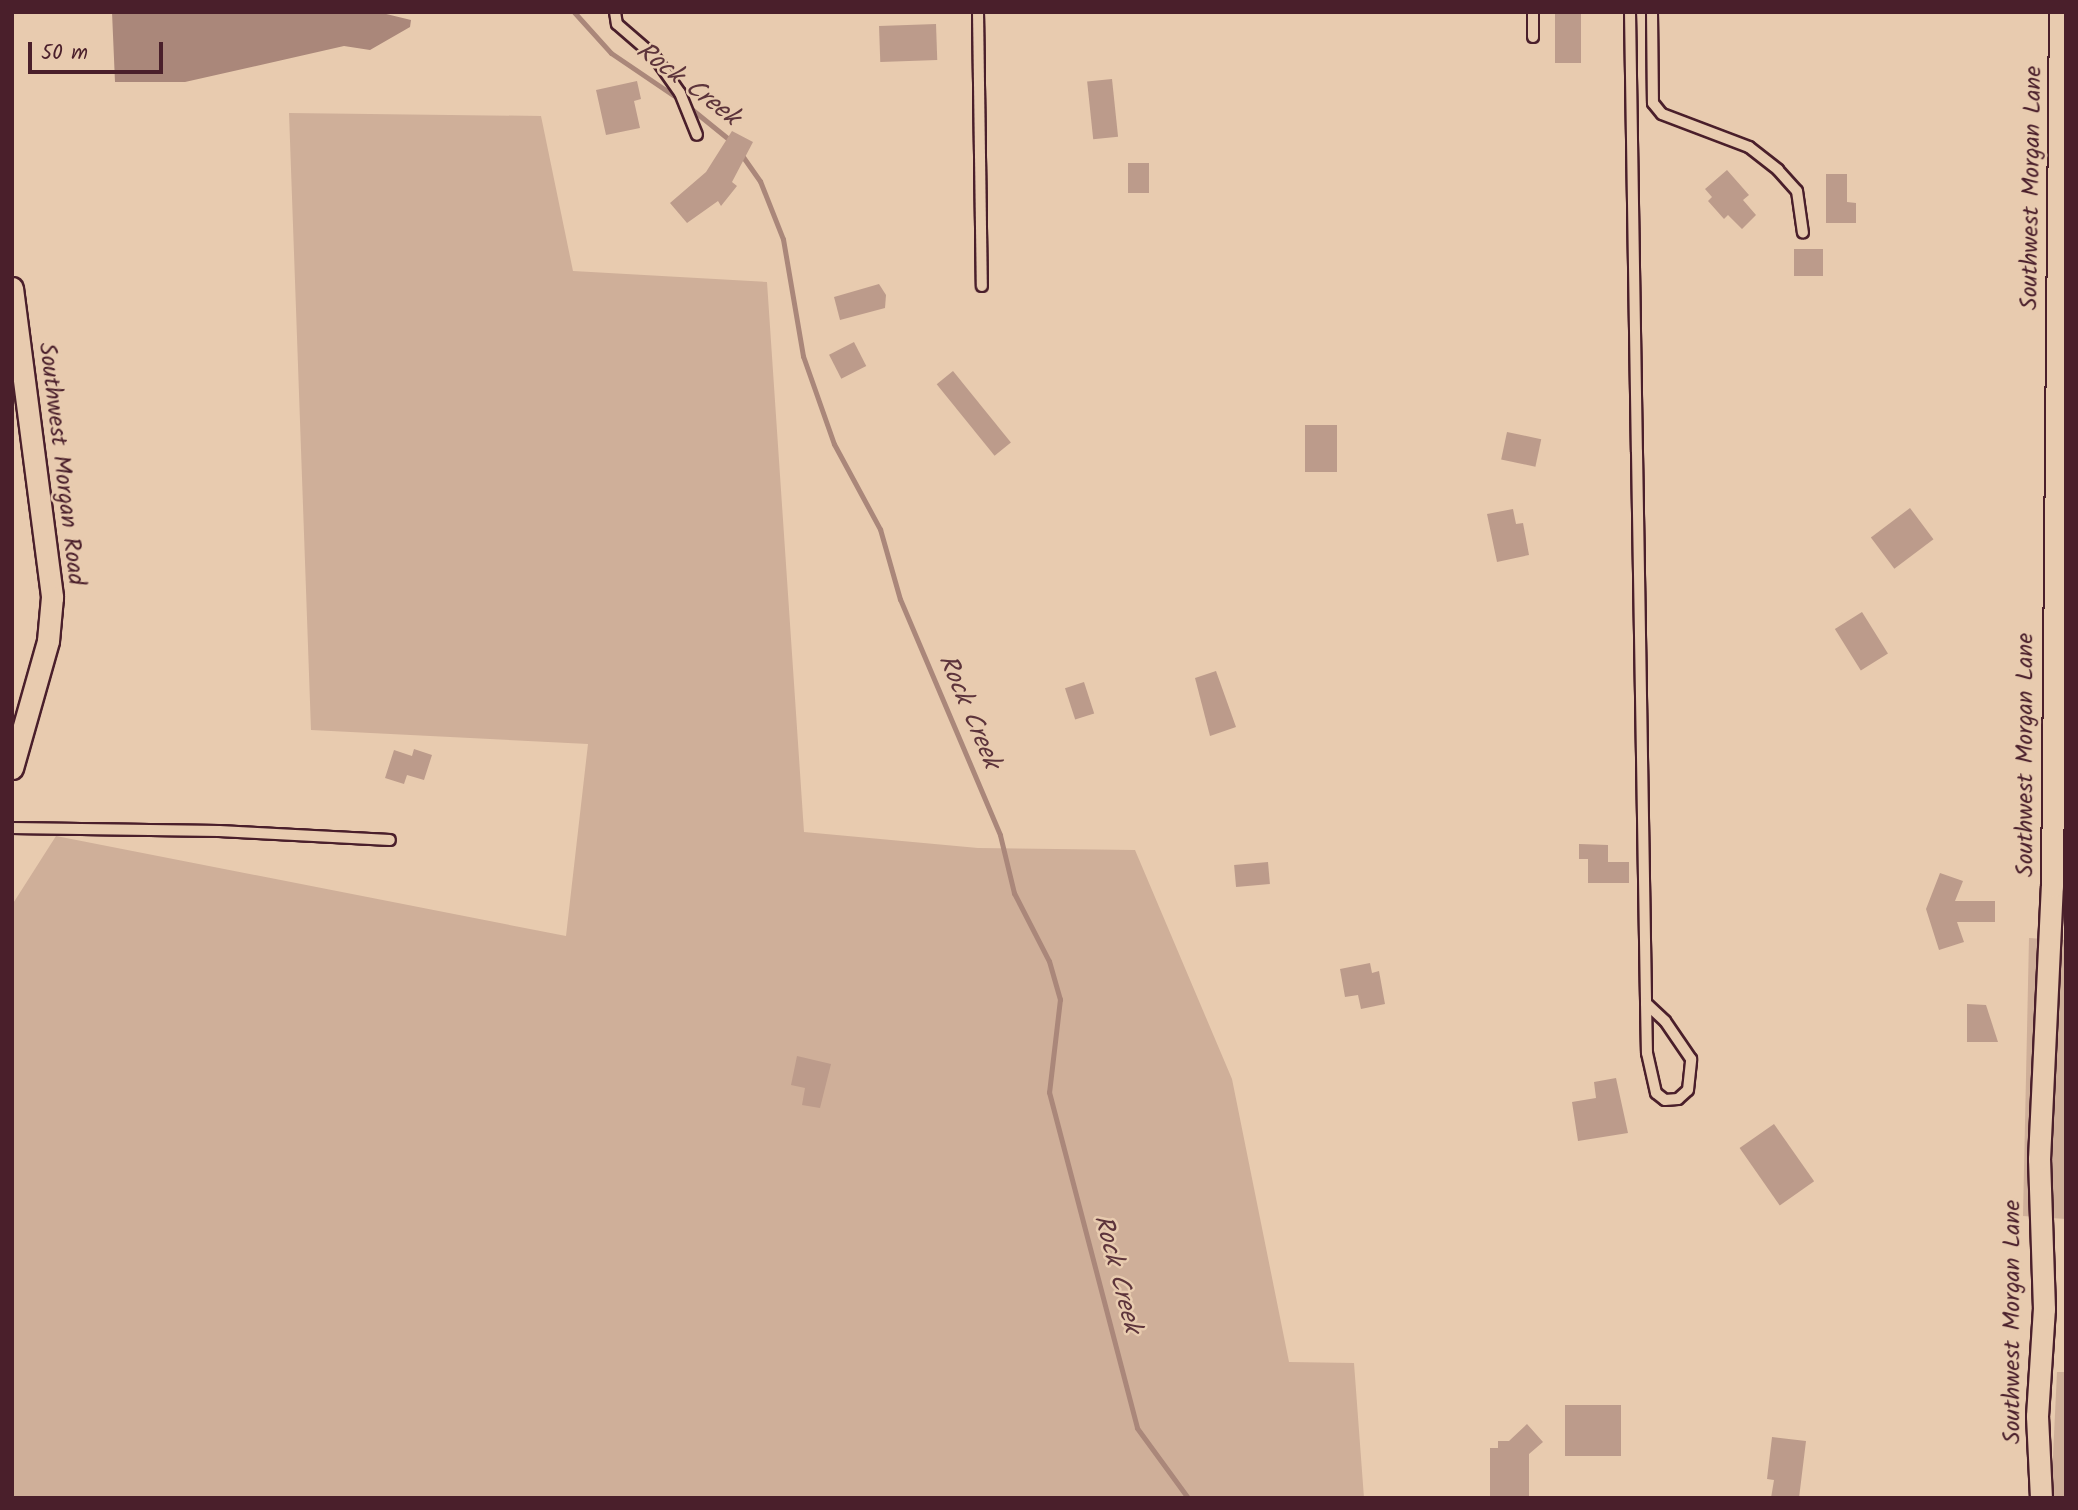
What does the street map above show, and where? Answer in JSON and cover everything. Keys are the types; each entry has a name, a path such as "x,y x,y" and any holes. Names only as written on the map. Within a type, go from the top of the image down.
{"street":[{"name":"Southwest Morgan Lane","path":"2040,1498 2037,1416 2044,1309 2039,1158 2051,943 2059,629 2060,12"},
{"name":"Southwest Morgan Road","path":"12,288 52,597 48,640 12,768"}],"lane":[{"path":"615,12 617,24 654,56 676,87 697,135"},
{"path":"978,12 982,286"},
{"path":"1533,12 1533,37"},
{"path":"1630,12 1646,1003 1650,1078 1665,1100 1678,1099 1688,1090 1690,1059 1665,1021 1646,1003"},
{"path":"1652,12 1653,103 1662,114 1749,147 1778,170 1797,191 1803,233"},
{"path":"12,828 219,831 390,840"}],"shaded area":[{"path":"112,12 378,12 411,20 410,27 370,50 344,46 185,82 115,82"},
{"path":"289,113 541,116 573,271 767,282 804,832 978,848 1135,850 1232,1079 1289,1362 1354,1363 1364,1498 12,1498 12,905 56,836 566,936 588,744 311,730"},
{"path":"2029,938 2066,940 2066,1219 2023,1216"},
{"path":"2057,1372 2066,1372 2066,1498 2051,1498"}],"building":[{"path":"1555,12 1581,12 1581,63 1555,63"},
{"path":"936,24 937,60 880,62 879,26"},
{"path":"1112,79 1118,137 1093,139 1087,82"},
{"path":"637,81 641,99 634,101 640,128 606,135 596,90"},
{"path":"732,131 753,142 732,182 737,186 721,206 718,201 687,223 670,203 706,172"},
{"path":"1128,163 1149,163 1149,193 1128,193"},
{"path":"1727,170 1749,195 1743,200 1756,215 1742,229 1728,215 1724,219 1708,201 1712,197 1705,189"},
{"path":"1826,174 1847,174 1847,202 1856,203 1856,223 1826,223"},
{"path":"1794,249 1823,249 1823,276 1794,276"},
{"path":"879,284 886,295 885,308 840,320 834,297"},
{"path":"854,342 866,366 841,379 829,355"},
{"path":"953,371 1011,442 995,456 937,384"},
{"path":"1305,425 1337,425 1337,472 1305,472"},
{"path":"1507,432 1541,439 1535,467 1501,459"},
{"path":"1910,508 1933,539 1894,569 1871,537"},
{"path":"1513,509 1516,524 1523,523 1529,555 1497,562 1487,514"},
{"path":"1862,612 1888,654 1861,671 1835,629"},
{"path":"1216,671 1236,727 1210,736 1195,678"},
{"path":"1084,682 1094,713 1075,720 1065,688"},
{"path":"414,749 432,755 424,780 407,775 404,784 385,778 394,750 412,756"},
{"path":"1579,844 1608,845 1608,862 1629,862 1629,883 1588,883 1588,859 1579,859"},
{"path":"1268,862 1270,884 1236,887 1234,865"},
{"path":"1940,873 1963,881 1955,901 1995,901 1995,922 1957,922 1964,942 1939,950 1926,909"},
{"path":"1370,963 1372,973 1379,971 1385,1004 1361,1009 1358,995 1345,997 1340,969"},
{"path":"1967,1004 1986,1005 1998,1042 1967,1042"},
{"path":"797,1056 831,1064 820,1108 802,1105 805,1088 791,1085"},
{"path":"1616,1078 1628,1133 1578,1141 1572,1102 1596,1098 1594,1082"},
{"path":"1774,1124 1814,1181 1780,1205 1740,1148"},
{"path":"1565,1405 1621,1405 1621,1456 1565,1456"},
{"path":"1527,1424 1543,1442 1529,1454 1529,1498 1490,1498 1490,1448 1498,1448 1498,1441 1509,1441"},
{"path":"1772,1437 1806,1441 1799,1498 1771,1498 1774,1480 1767,1479"}],"waterway":[{"name":"Rock Creek","path":"574,12 611,53 679,99"},
{"name":"Rock Creek","path":"689,107 731,141"},
{"name":"Rock Creek","path":"741,154 760,181 783,239 803,356 834,444 880,529 900,599 1000,835 1014,893 1049,961 1060,999 1049,1092 1137,1428 1188,1498"}]}
